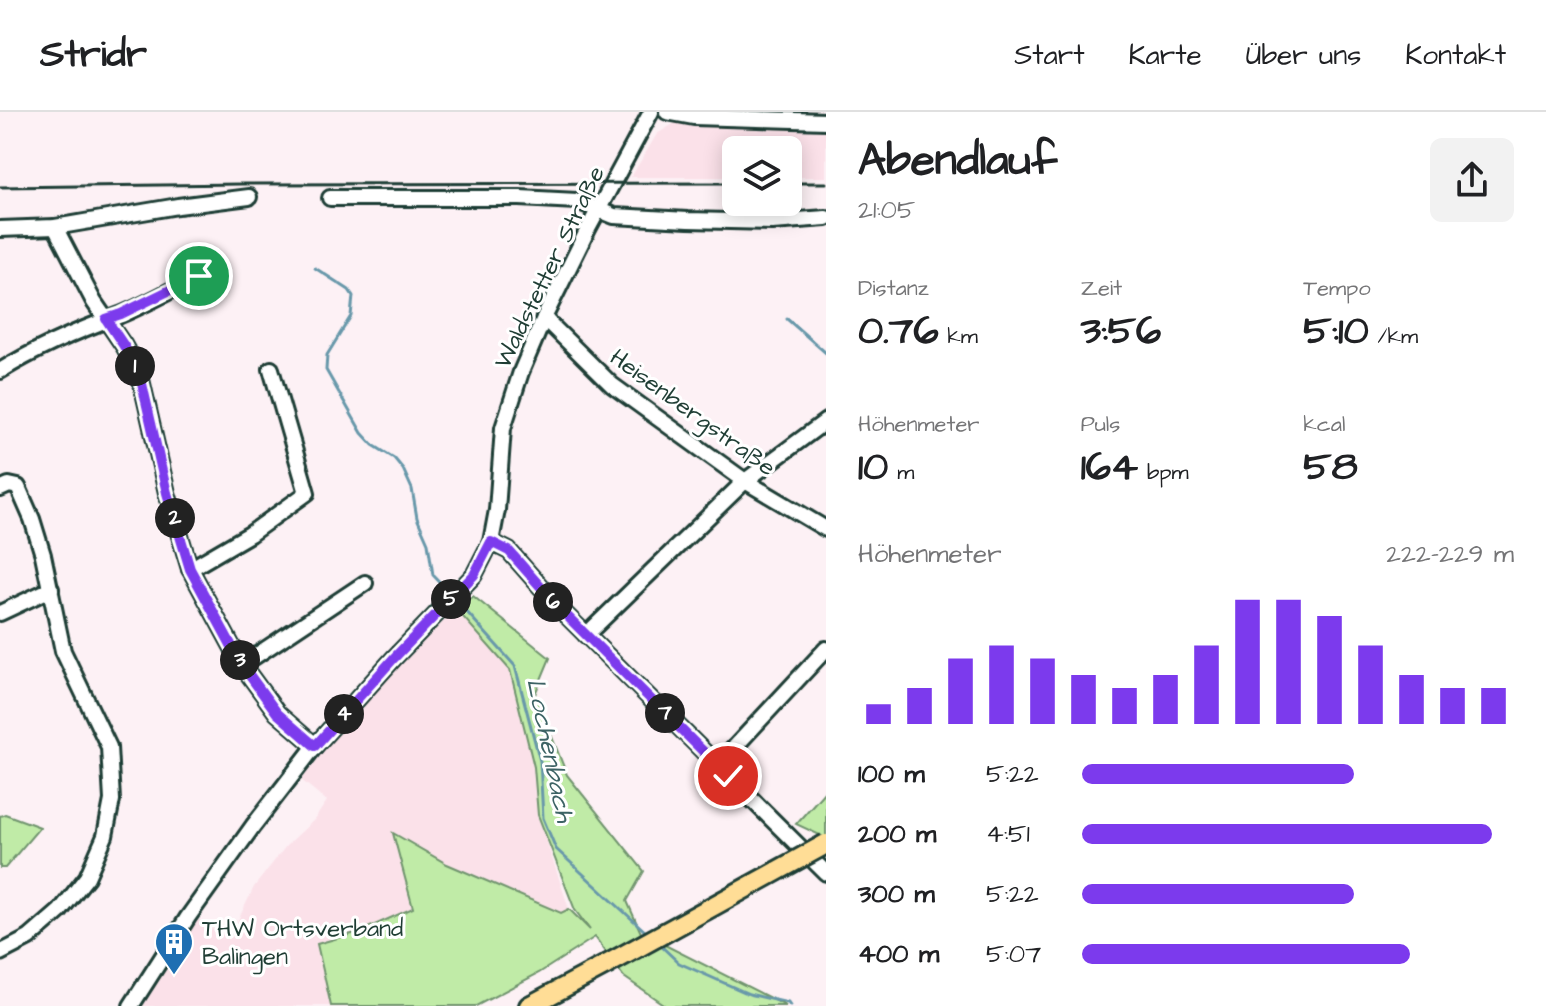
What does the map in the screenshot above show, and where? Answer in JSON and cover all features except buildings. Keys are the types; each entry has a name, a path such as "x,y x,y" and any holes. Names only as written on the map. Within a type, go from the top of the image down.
{"main road":[{"path":"529,1006 826,844"}],"street":[{"name":"Waldstetter Straße","path":"131,1006 197,904 315,746 474,575 491,542 497,510 503,428 521,372 544,318 651,112"},
{"path":"667,112 694,117 826,121"},
{"path":"0,229 55,227 249,197"},
{"path":"330,198 520,198 577,201 614,216 772,222 826,218"},
{"path":"55,227 94,302 140,375 167,493 190,569 242,665 277,713 315,746"},
{"path":"0,371 21,358 199,276"},
{"name":"Heisenbergstraße","path":"544,318 612,385 745,481 826,529"},
{"path":"190,569 250,534 307,493 271,369"},
{"path":"586,635 745,481 826,421"},
{"path":"0,953 29,938 60,911 87,877 105,836 112,800 109,747 63,651 51,589 32,519 18,487 4,487"},
{"path":"491,542 509,551 562,611 826,873"},
{"path":"242,665 365,583"},
{"path":"0,613 51,589"},
{"path":"718,765 826,649"}],"shaded area":[{"path":"675,123 826,131 826,177 802,177 802,136 722,136 722,177 631,177 657,134"},
{"path":"456,609 510,670 534,767 538,815 569,909 561,913 447,864 394,833 414,908 359,932 318,944 331,1006 138,1006 194,917 229,939 254,887 327,801 299,778 384,680"}],"green space":[{"path":"473,596 550,658 535,694 567,775 644,871 627,901 641,933 786,1006 666,1006 624,977 595,937 539,973 476,1006 331,1006 317,944 359,932 413,908 393,833 447,864 561,913 569,909 590,930 575,910 538,815 534,767 510,670 456,609"},
{"path":"826,790 826,838 796,824"},
{"path":"5,814 40,827 5,868 0,868 0,816"}],"waterway":[{"name":"Lochenbach","path":"315,268 349,290 353,296 351,316 327,355 326,370 362,433 403,469 412,489 417,518 428,543 433,575 449,592"},
{"path":"787,319 826,353"},
{"name":"Lochenbach","path":"457,601 515,666 540,761 543,818 556,849 647,933"},
{"name":"Lochenbach","path":"659,944 679,963 749,994 790,1006"}],"railway":[{"path":"0,187 722,183"},
{"path":"802,183 826,183"}],"place":[{"name":"THW Ortsverband Balingen","path":"174,976"}],"route":[{"path":"199,276 106,319 140,375 167,493 190,569 242,665 277,713 315,746 474,575 491,542 506,548 562,611 728,776"}]}
